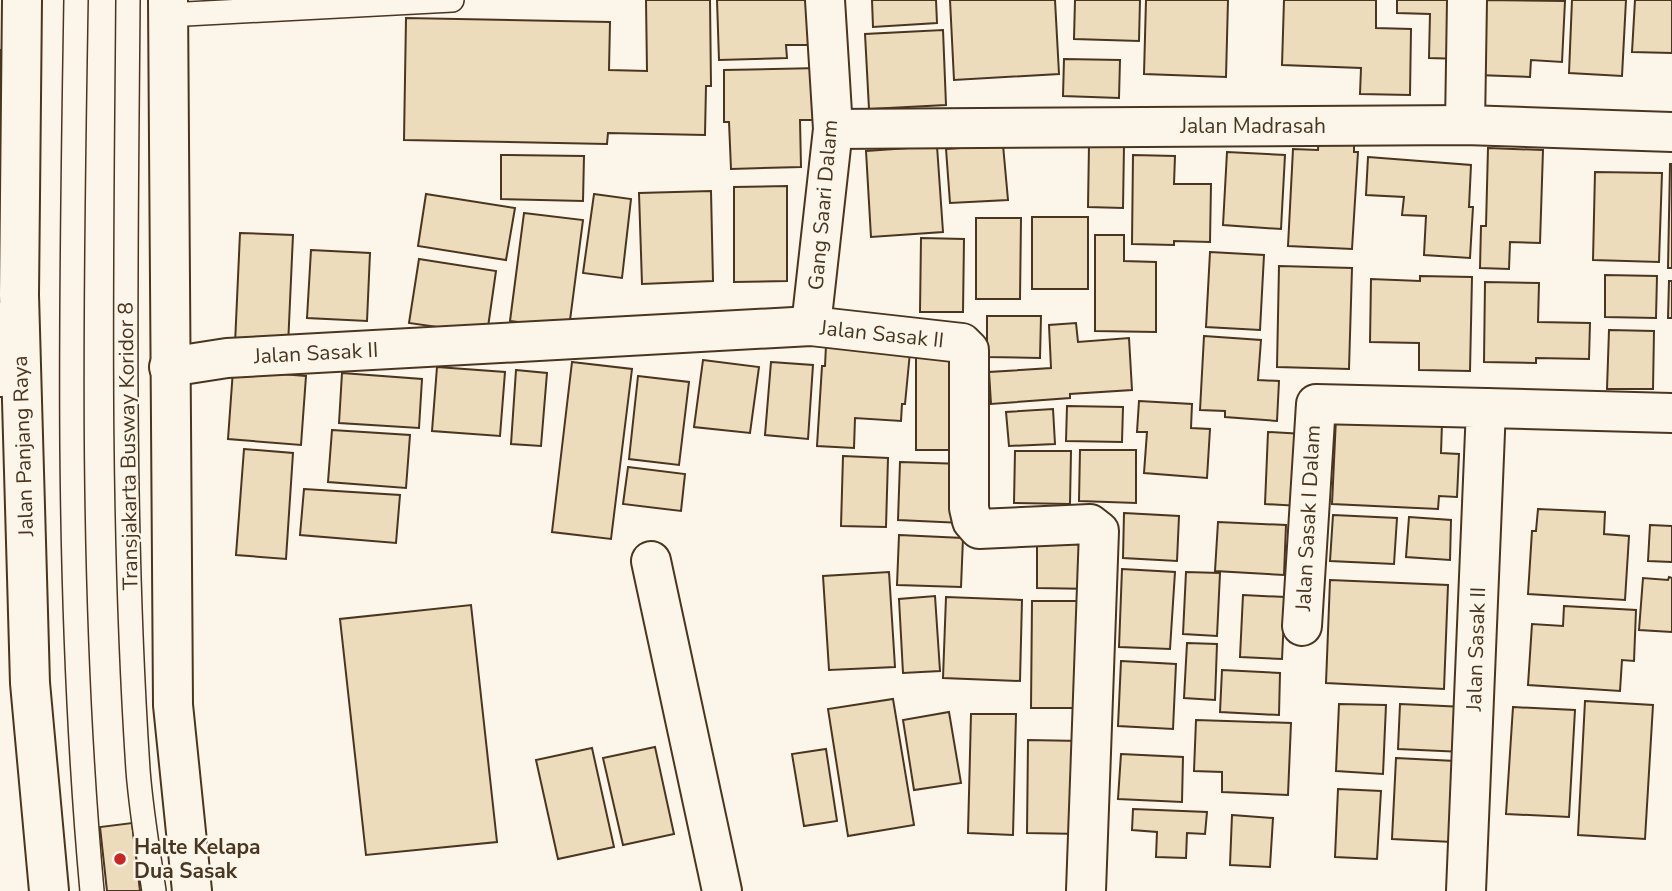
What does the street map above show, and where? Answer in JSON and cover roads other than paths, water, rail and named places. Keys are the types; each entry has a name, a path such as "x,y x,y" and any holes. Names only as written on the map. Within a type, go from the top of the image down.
{"street":[{"name":"Jalan Panjang Raya","path":"22,0 9,177 19,295 30,683 49,891"},
{"name":"Gang Saari Dalam","path":"811,326 833,129 825,0"},
{"path":"1465,125 1467,0"},
{"path":"168,8 173,705 192,891"},
{"name":"Jalan Madrasah","path":"833,129 1465,125 1672,132"},
{"path":"0,377 19,295"},
{"name":"Jalan Sasak II","path":"169,367 227,358 811,326 967,345 969,508 972,521 979,529 1090,524 1099,531 1086,891"},
{"name":"Jalan Sasak I Dalam","path":"1302,626 1314,410 1319,402 1486,408"},
{"path":"1486,408 1672,413"},
{"name":"Jalan Sasak II","path":"1466,891 1486,408"},
{"path":"651,561 722,891"}],"lane":[{"path":"76,0 72,240 73,549 85,813 92,891"},
{"name":"Transjakarta Busway Koridor 8","path":"128,0 125,328 129,555 138,772 154,891"},
{"path":"168,8 452,0"}],"place":[{"name":"Halte Kelapa Dua Sasak","path":"120,859"}]}
